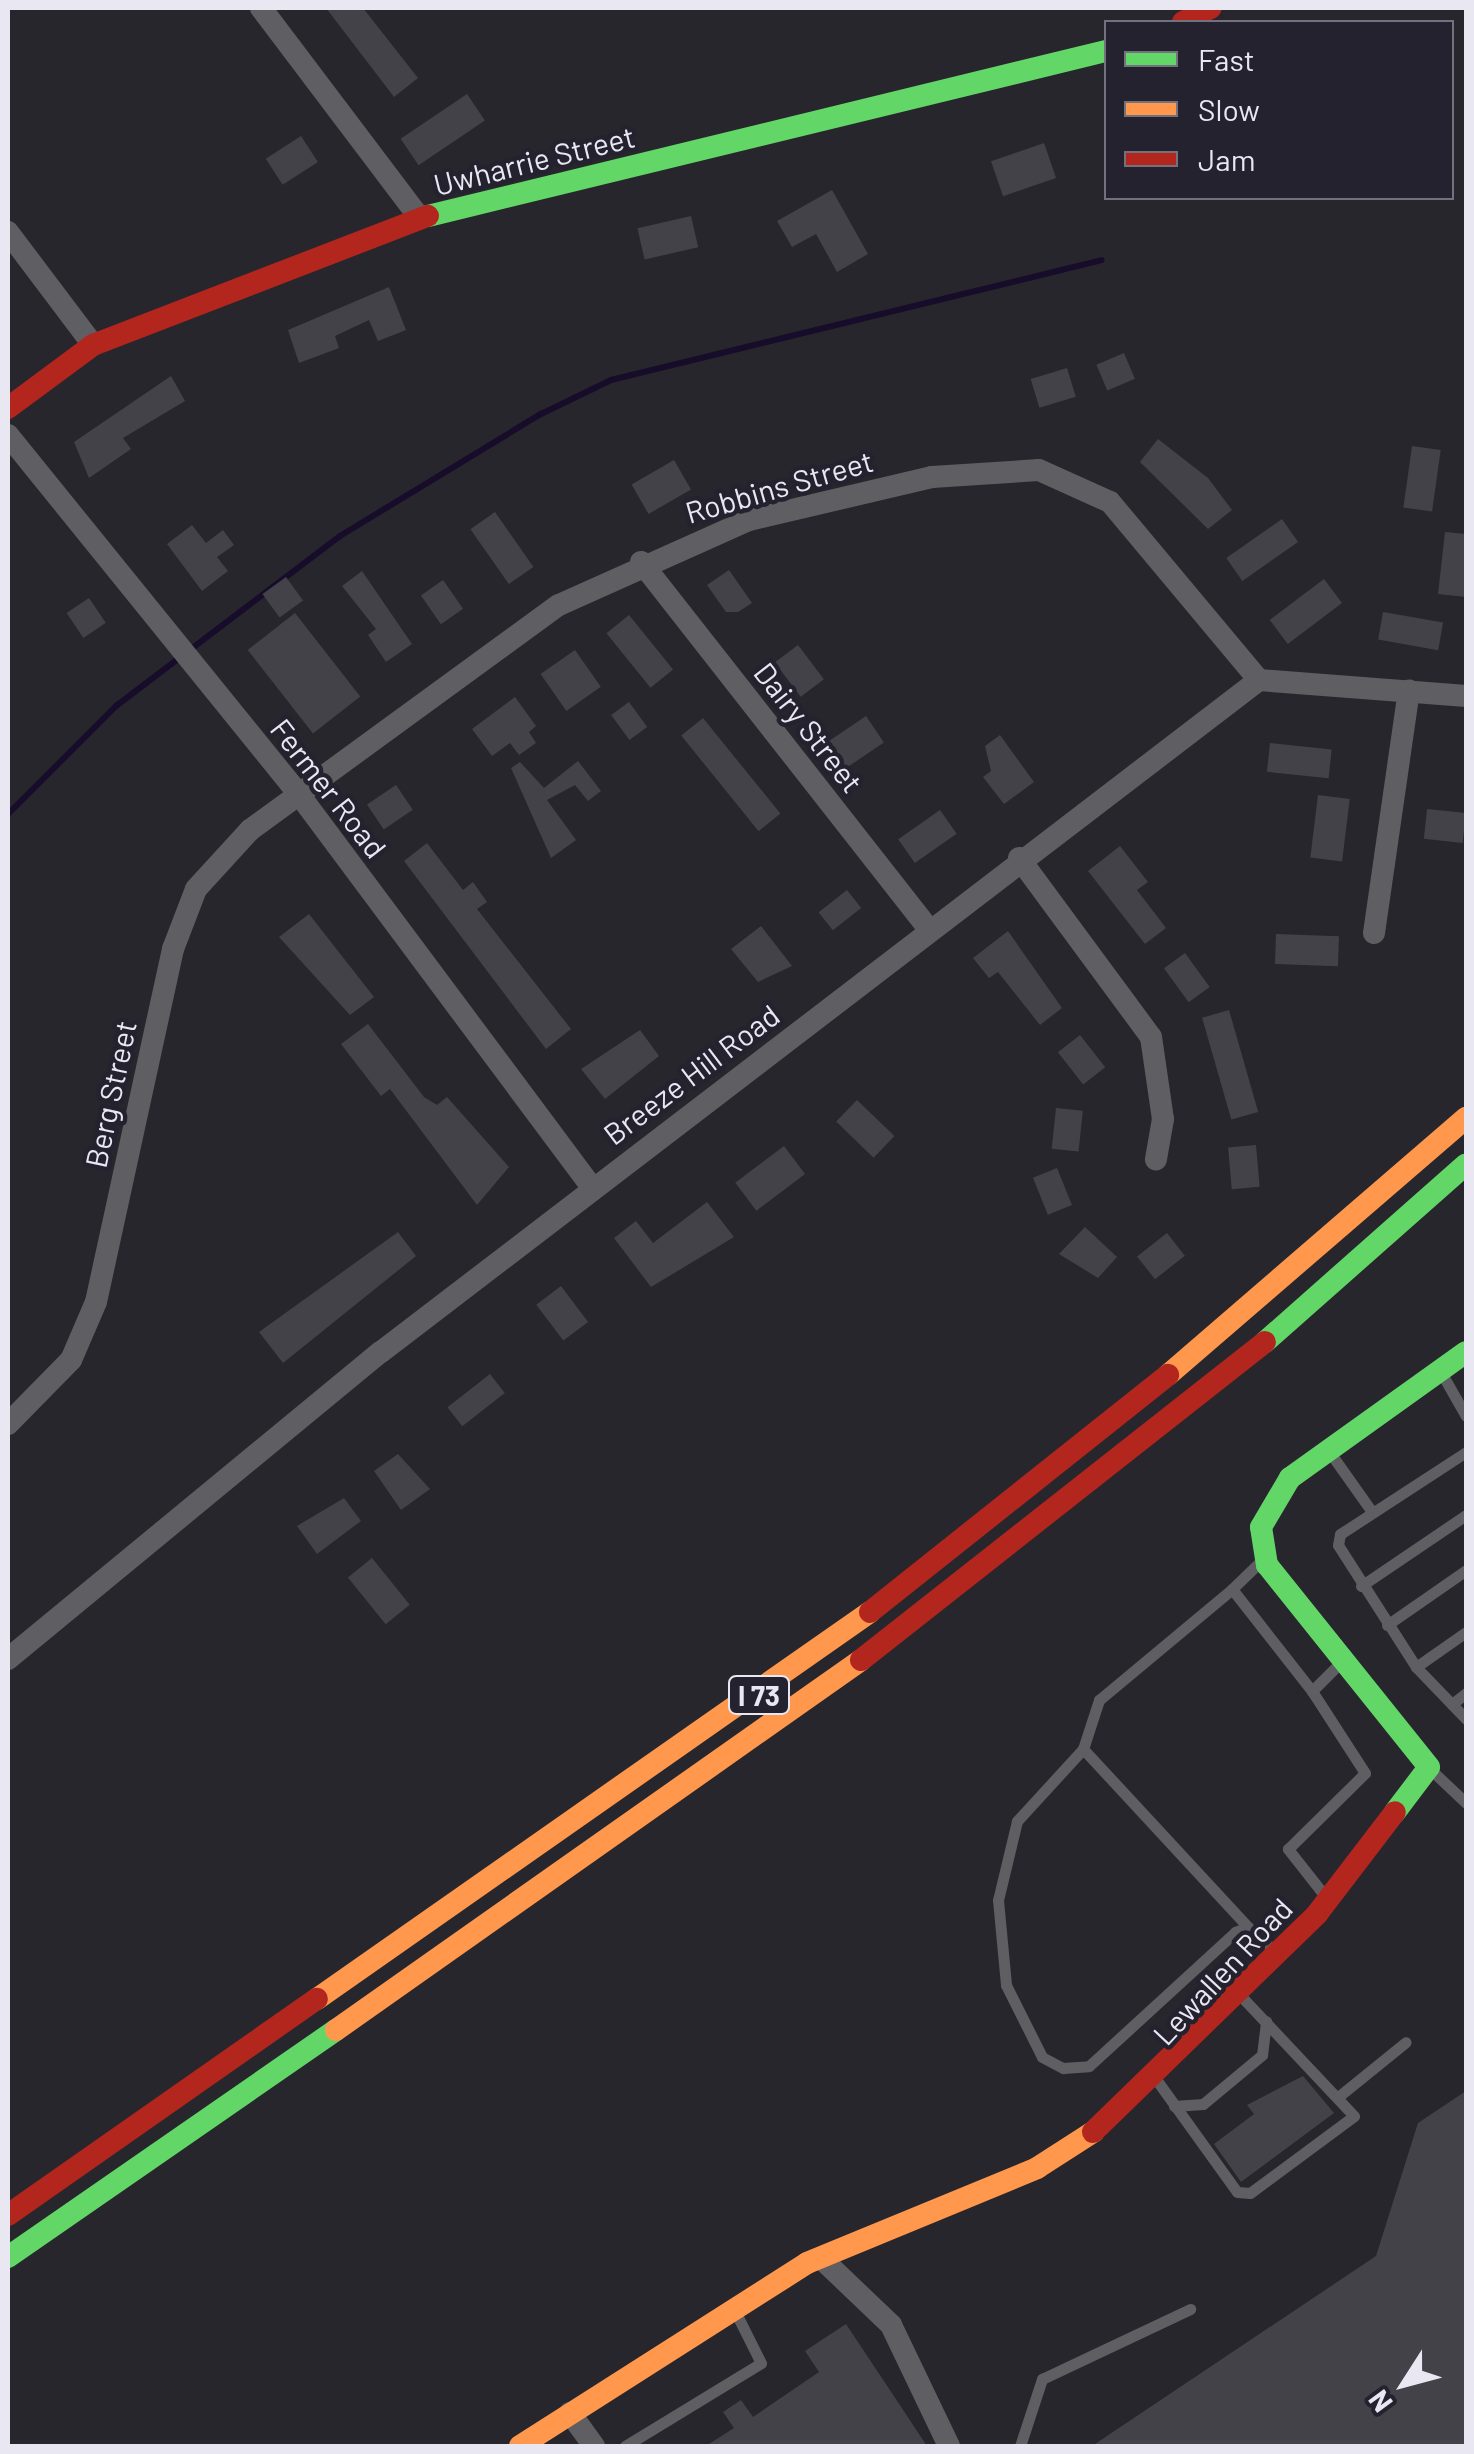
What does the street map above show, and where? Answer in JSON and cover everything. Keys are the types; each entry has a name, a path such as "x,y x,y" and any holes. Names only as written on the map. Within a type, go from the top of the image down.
{"main road":[{"path":"1187,20 1211,8"},
{"name":"Uwharrie Street","path":"8,408 94,344 420,218 1104,51"},
{"name":"I 73","path":"8,2214 926,1573 1309,1260 1466,1118"},
{"name":"I 73","path":"8,2257 773,1728 1201,1398 1466,1164"},
{"path":"1428,1767 1266,1556 1261,1527 1290,1478 1466,1352"},
{"name":"Lewallen Road","path":"520,2446 733,2307 821,2258 1037,2168 1158,2082 1329,1899 1428,1767"}],"street":[{"path":"262,8 420,218"},
{"path":"8,232 94,344"},
{"name":"Fermer Road","path":"8,435 298,794 592,1187"},
{"name":"Robbins Street","path":"298,794 532,624 642,562 834,497 968,472 1067,475 1110,502 1259,680"},
{"name":"Dairy Street","path":"642,562 929,929"},
{"path":"1259,680 1466,696"},
{"name":"Breeze Hill Road","path":"8,1659 592,1187 1018,858 1259,680"},
{"path":"1374,933 1408,692"},
{"name":"Berg Street","path":"8,1424 71,1360 96,1302 182,917 216,862 298,794"},
{"path":"1018,858 1151,1036 1163,1119 1156,1159"},
{"path":"821,2258 891,2325 950,2446"},
{"path":"570,2413 594,2446"}],"lane":[{"path":"1440,1370 1466,1416"},
{"path":"1328,1450 1372,1512"},
{"path":"1466,1452 1372,1512 1338,1546 1416,1667 1466,1719"},
{"path":"1361,1586 1466,1515"},
{"path":"1248,1927 1090,2066 1042,2057 1006,1986 998,1900 1018,1821 1083,1749 1099,1700 1266,1556"},
{"path":"1387,1625 1466,1570"},
{"path":"1232,1589 1312,1692 1365,1773 1288,1849 1329,1899"},
{"path":"1416,1667 1466,1632"},
{"path":"1312,1692 1346,1658"},
{"path":"1452,1704 1466,1693"},
{"path":"1083,1749 1248,1927 1279,1954"},
{"path":"1428,1767 1466,1803"},
{"path":"1158,2082 1230,2186 1250,2193 1354,2116 1240,1996"},
{"path":"1174,2106 1203,2104 1262,2055 1266,2021"},
{"path":"1338,2097 1406,2042"},
{"path":"631,2445 762,2363 733,2307"},
{"path":"1020,2446 1042,2379 1190,2310"}],"building":[{"path":"326,8 363,8 418,78 394,97"},
{"path":"467,94 485,121 419,165 401,139"},
{"path":"301,136 318,162 283,185 266,159"},
{"path":"1044,143 1056,178 1003,196 991,161"},
{"path":"832,190 868,254 837,272 816,234 792,247 777,221"},
{"path":"691,216 698,247 645,260 637,228"},
{"path":"389,287 406,330 378,341 369,320 335,336 339,348 299,363 288,330"},
{"path":"1124,353 1135,379 1107,390 1096,365"},
{"path":"1067,368 1076,397 1039,408 1031,379"},
{"path":"171,376 185,401 123,438 131,449 89,478 74,442"},
{"path":"1158,439 1208,478 1232,510 1208,529 1140,462"},
{"path":"1412,446 1441,450 1432,511 1403,507"},
{"path":"674,460 691,489 649,514 632,484"},
{"path":"495,512 533,567 509,584 470,529"},
{"path":"1282,519 1298,542 1242,581 1226,558"},
{"path":"192,525 206,543 223,530 234,545 217,557 228,571 202,591 167,544"},
{"path":"1445,532 1466,534 1466,597 1438,594"},
{"path":"729,570 752,603 738,612 726,612 707,585"},
{"path":"362,571 412,644 386,662 368,635 376,629 342,586"},
{"path":"286,577 303,600 280,618 263,594"},
{"path":"1324,579 1342,603 1288,644 1270,620"},
{"path":"443,580 463,609 441,624 421,595"},
{"path":"89,598 106,623 83,638 67,613"},
{"path":"1383,612 1443,623 1438,650 1378,640"},
{"path":"295,613 360,697 313,733 248,650"},
{"path":"629,615 673,669 651,688 606,633"},
{"path":"798,645 824,679 801,697 775,662"},
{"path":"575,650 601,687 566,711 541,674"},
{"path":"515,697 536,726 529,732 536,743 519,755 510,743 492,756 472,729"},
{"path":"629,702 647,727 629,740 611,715"},
{"path":"866,716 884,743 840,772 822,746"},
{"path":"703,718 780,814 759,831 681,736"},
{"path":"1000,735 1034,782 1004,804 983,777 991,771 985,746"},
{"path":"1270,743 1332,749 1329,778 1267,772"},
{"path":"578,761 601,791 588,801 575,785 547,800 576,840 551,858 511,768 520,762 544,788"},
{"path":"396,785 413,810 384,829 367,805"},
{"path":"1318,795 1350,799 1342,861 1310,858"},
{"path":"1427,809 1466,813 1463,843 1424,839"},
{"path":"940,810 957,834 915,863 898,839"},
{"path":"427,843 463,890 473,882 487,902 477,909 571,1029 546,1049 404,861"},
{"path":"1120,846 1148,882 1137,890 1166,928 1145,944 1088,871"},
{"path":"847,890 861,908 833,930 819,912"},
{"path":"309,914 374,997 350,1015 279,937"},
{"path":"761,926 792,966 758,982 731,949"},
{"path":"1008,931 1062,1008 1040,1025 998,972 989,978 973,958"},
{"path":"1276,934 1339,936 1338,966 1275,964"},
{"path":"1185,953 1210,987 1189,1002 1164,968"},
{"path":"1229,1010 1258,1112 1231,1120 1202,1018"},
{"path":"368,1024 424,1097 437,1105 447,1097 509,1167 477,1205 390,1089 381,1096 341,1044"},
{"path":"640,1030 659,1056 605,1099 581,1069"},
{"path":"1080,1035 1105,1067 1083,1085 1058,1052"},
{"path":"857,1100 894,1136 874,1158 836,1122"},
{"path":"1056,1108 1083,1111 1079,1152 1052,1149"},
{"path":"1256,1145 1260,1187 1232,1189 1228,1147"},
{"path":"784,1146 805,1174 756,1211 735,1183"},
{"path":"1057,1168 1072,1205 1048,1215 1033,1178"},
{"path":"707,1202 734,1237 651,1287 614,1238 636,1221 653,1243"},
{"path":"1085,1227 1117,1257 1098,1278 1059,1254"},
{"path":"398,1232 416,1256 283,1363 259,1332"},
{"path":"1167,1233 1185,1256 1155,1279 1137,1256"},
{"path":"561,1286 588,1322 563,1341 536,1305"},
{"path":"490,1374 505,1393 462,1426 447,1407"},
{"path":"398,1454 430,1489 401,1510 374,1471"},
{"path":"344,1498 361,1521 317,1554 297,1526"},
{"path":"372,1558 410,1605 386,1624 348,1578"},
{"path":"1303,2076 1334,2113 1241,2182 1214,2144 1254,2114 1247,2105"},
{"path":"1466,2091 1466,2446 1092,2446 1376,2256 1418,2123"},
{"path":"846,2324 927,2446 706,2446 734,2428 723,2412 741,2400 753,2417 819,2372 805,2351"}],"waterway":[{"path":"8,814 116,706 340,536 541,414 611,380 1102,260"}],"traffic: fast":[{"path":"428,216 1104,51"},
{"path":"1265,1342 1466,1164"},
{"path":"1395,1812 1429,1767 1267,1565 1261,1527 1290,1478 1466,1352"},
{"path":"8,2257 336,2030"}],"traffic: slow":[{"path":"1168,1375 1466,1118"},
{"path":"317,1999 870,1612"},
{"path":"336,2030 861,1660"},
{"path":"520,2446 807,2263 1037,2168 1093,2132"}],"traffic: jam":[{"path":"1187,20 1211,8"},
{"path":"8,408 93,345 428,216"},
{"path":"861,1660 1265,1342"},
{"path":"870,1612 1168,1375"},
{"path":"1093,2132 1317,1914 1395,1812"},
{"path":"8,2215 317,1999"}]}
